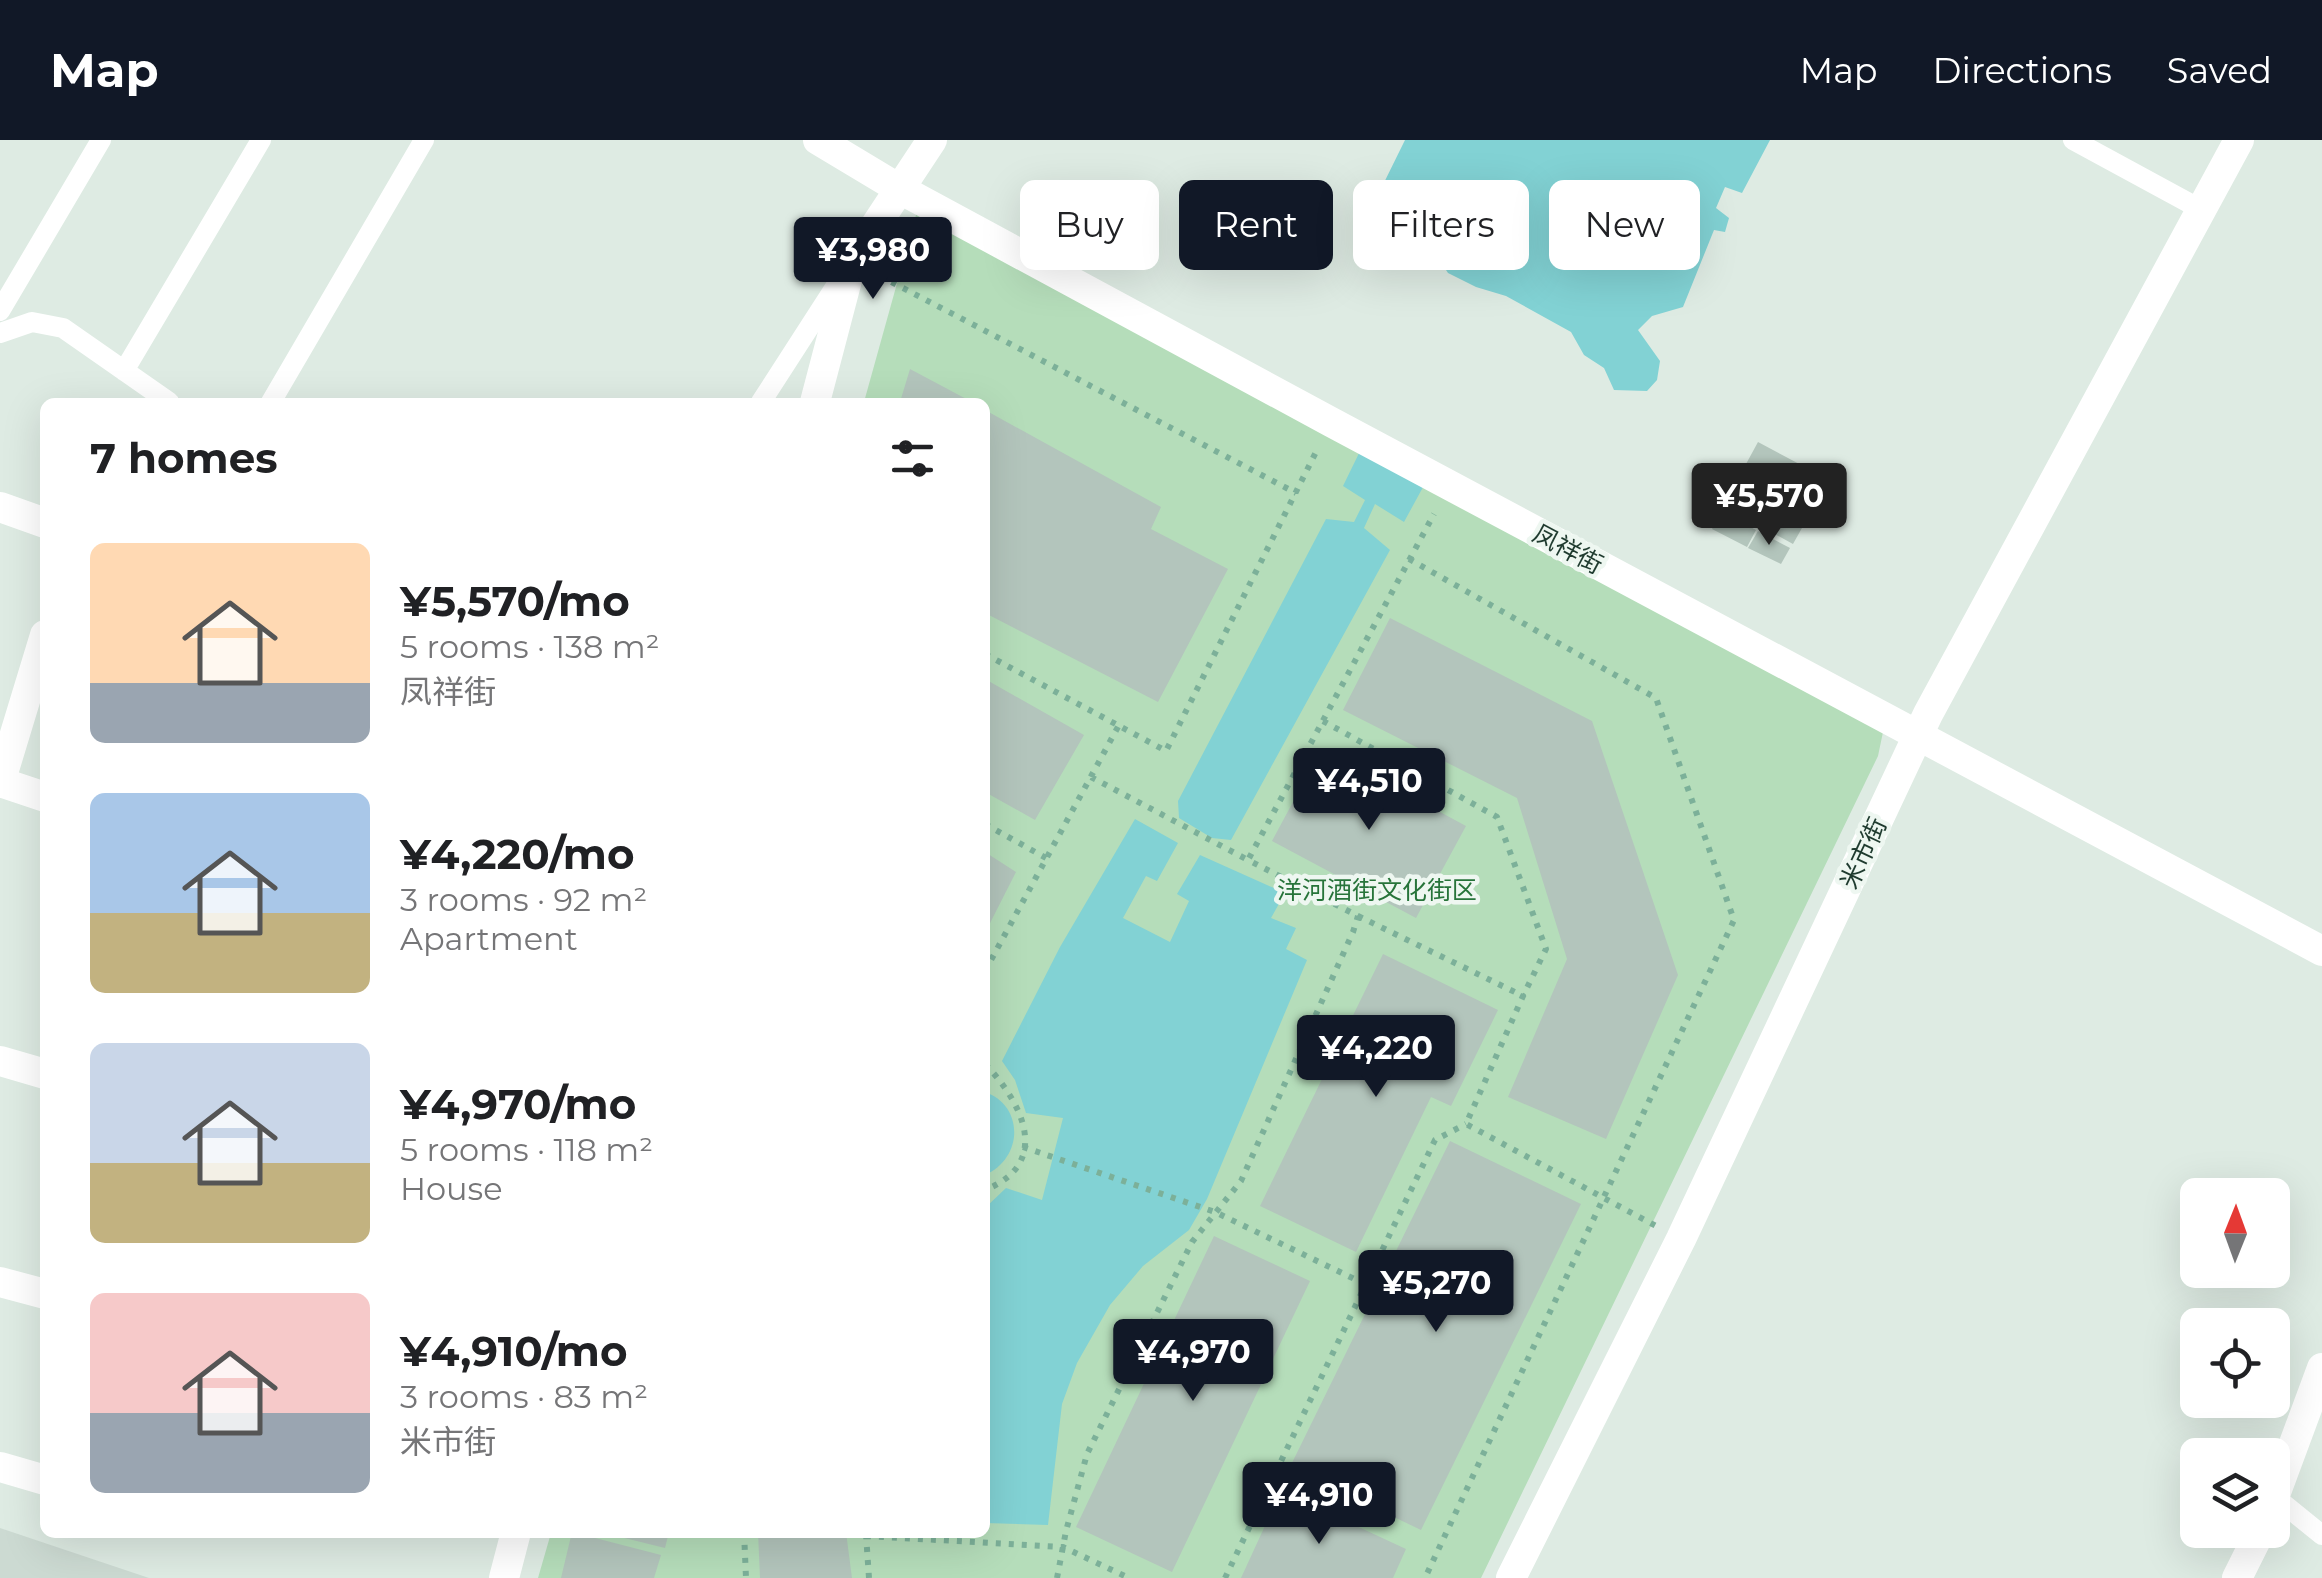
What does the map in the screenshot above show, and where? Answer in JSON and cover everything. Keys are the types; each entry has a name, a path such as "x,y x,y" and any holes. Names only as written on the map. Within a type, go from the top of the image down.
{"street":[{"name":"凤祥街","path":"818,140 898,188 1331,422 2322,950"},
{"path":"816,398 852,261 932,140"},
{"name":"米市街","path":"1511,1578 1681,1239 1918,738 2239,140"},
{"path":"0,508 40,521"},
{"path":"40,651 0,783 40,795"},
{"path":"0,1060 40,1072"},
{"path":"0,1282 40,1293"},
{"path":"2290,1456 2322,1368"},
{"path":"0,1466 40,1478"},
{"path":"504,1578 514,1538"},
{"path":"2237,1578 2252,1548"}],"lane":[{"path":"0,311 101,140"},
{"path":"124,371 261,140"},
{"path":"273,398 424,140"},
{"path":"2073,140 2202,210"},
{"path":"764,398 898,188"},
{"path":"0,333 32,322 63,328 163,398"},
{"path":"2290,1512 2322,1535"}],"path":[{"path":"852,261 1296,494"},
{"path":"990,657 1166,751 1331,422"},
{"path":"1248,860 1450,486"},
{"path":"1408,559 1656,698 1734,920 1425,1578"},
{"path":"1225,1578 1435,1140 1466,1124 1546,949 1497,816 1322,721"},
{"path":"990,962 1119,725"},
{"path":"1091,777 1358,916 1523,996"},
{"path":"990,827 1046,858"},
{"path":"1057,1578 1087,1454 1192,1242 1241,1181 1358,916"},
{"path":"990,1069 1009,1089 1026,1132 1021,1162 1012,1176 990,1187"},
{"path":"1466,1124 1681,1239"},
{"path":"1024,1147 1216,1212 1366,1284"},
{"path":"744,1538 746,1578"},
{"path":"866,1538 869,1578"},
{"path":"927,1538 1063,1547 1129,1578"}],"shaded area":[{"path":"0,1528 149,1578 0,1578"}],"green space":[{"name":"洋河酒街文化街区","path":"921,197 1020,250 1020,270 1058,270 1887,713 1878,756 1481,1578 538,1578 550,1538 990,1538 990,398 865,398"}],"water":[{"path":"1405,140 1770,140 1742,193 1725,187 1716,208 1729,218 1725,232 1714,230 1700,265 1700,180 1549,180 1549,270 1698,270 1683,307 1652,316 1638,330 1660,361 1657,380 1647,391 1614,390 1604,368 1584,355 1571,332 1506,296 1476,287 1446,270 1529,270 1529,180 1385,180"},
{"path":"1363,445 1428,478 1404,522 1375,504 1364,528 1390,550 1231,840 1212,838 1179,818 1178,801 1326,519 1354,522 1365,500 1343,486"},
{"path":"1135,819 1178,843 1157,881 1146,876 1123,918 1170,942 1189,901 1177,894 1200,855 1285,893 1271,918 1296,928 1286,949 1307,960 1207,1199 1189,1230 1143,1266 1110,1305 1077,1363 1062,1404 1048,1525 990,1523 990,1203 1006,1188 1042,1200 1063,1118 1026,1113 1015,1080 1002,1061 1060,947"},
{"path":"990,1095 998,1099 1013,1120 1012,1145 998,1167 990,1172"}],"building":[{"path":"910,369 964,398 901,398"},
{"path":"990,413 1161,507 1151,529 1228,569 1158,702 990,616"},
{"path":"1758,442 1805,467 1792,489 1746,464"},
{"path":"1789,498 1812,510 1793,544 1771,532"},
{"path":"1721,511 1756,530 1747,547 1712,529"},
{"path":"1758,531 1790,548 1781,564 1748,548"},
{"path":"1390,618 1592,721 1678,975 1606,1139 1508,1097 1567,959 1517,798 1343,710"},
{"path":"990,682 1084,735 1035,820 990,795"},
{"path":"1322,748 1466,826 1416,918 1272,841"},
{"path":"990,855 1016,872 990,923"},
{"path":"1383,954 1498,1010 1451,1106 1431,1097 1356,1252 1260,1206"},
{"path":"1450,1141 1581,1204 1421,1530 1290,1467"},
{"path":"1214,1236 1310,1281 1172,1572 1076,1527"},
{"path":"1281,1491 1406,1549 1393,1578 1241,1578"},
{"path":"571,1538 595,1538 661,1555 654,1578 561,1578"},
{"path":"624,1538 668,1538 665,1548"},
{"path":"758,1538 847,1538 852,1578 760,1578"}]}
